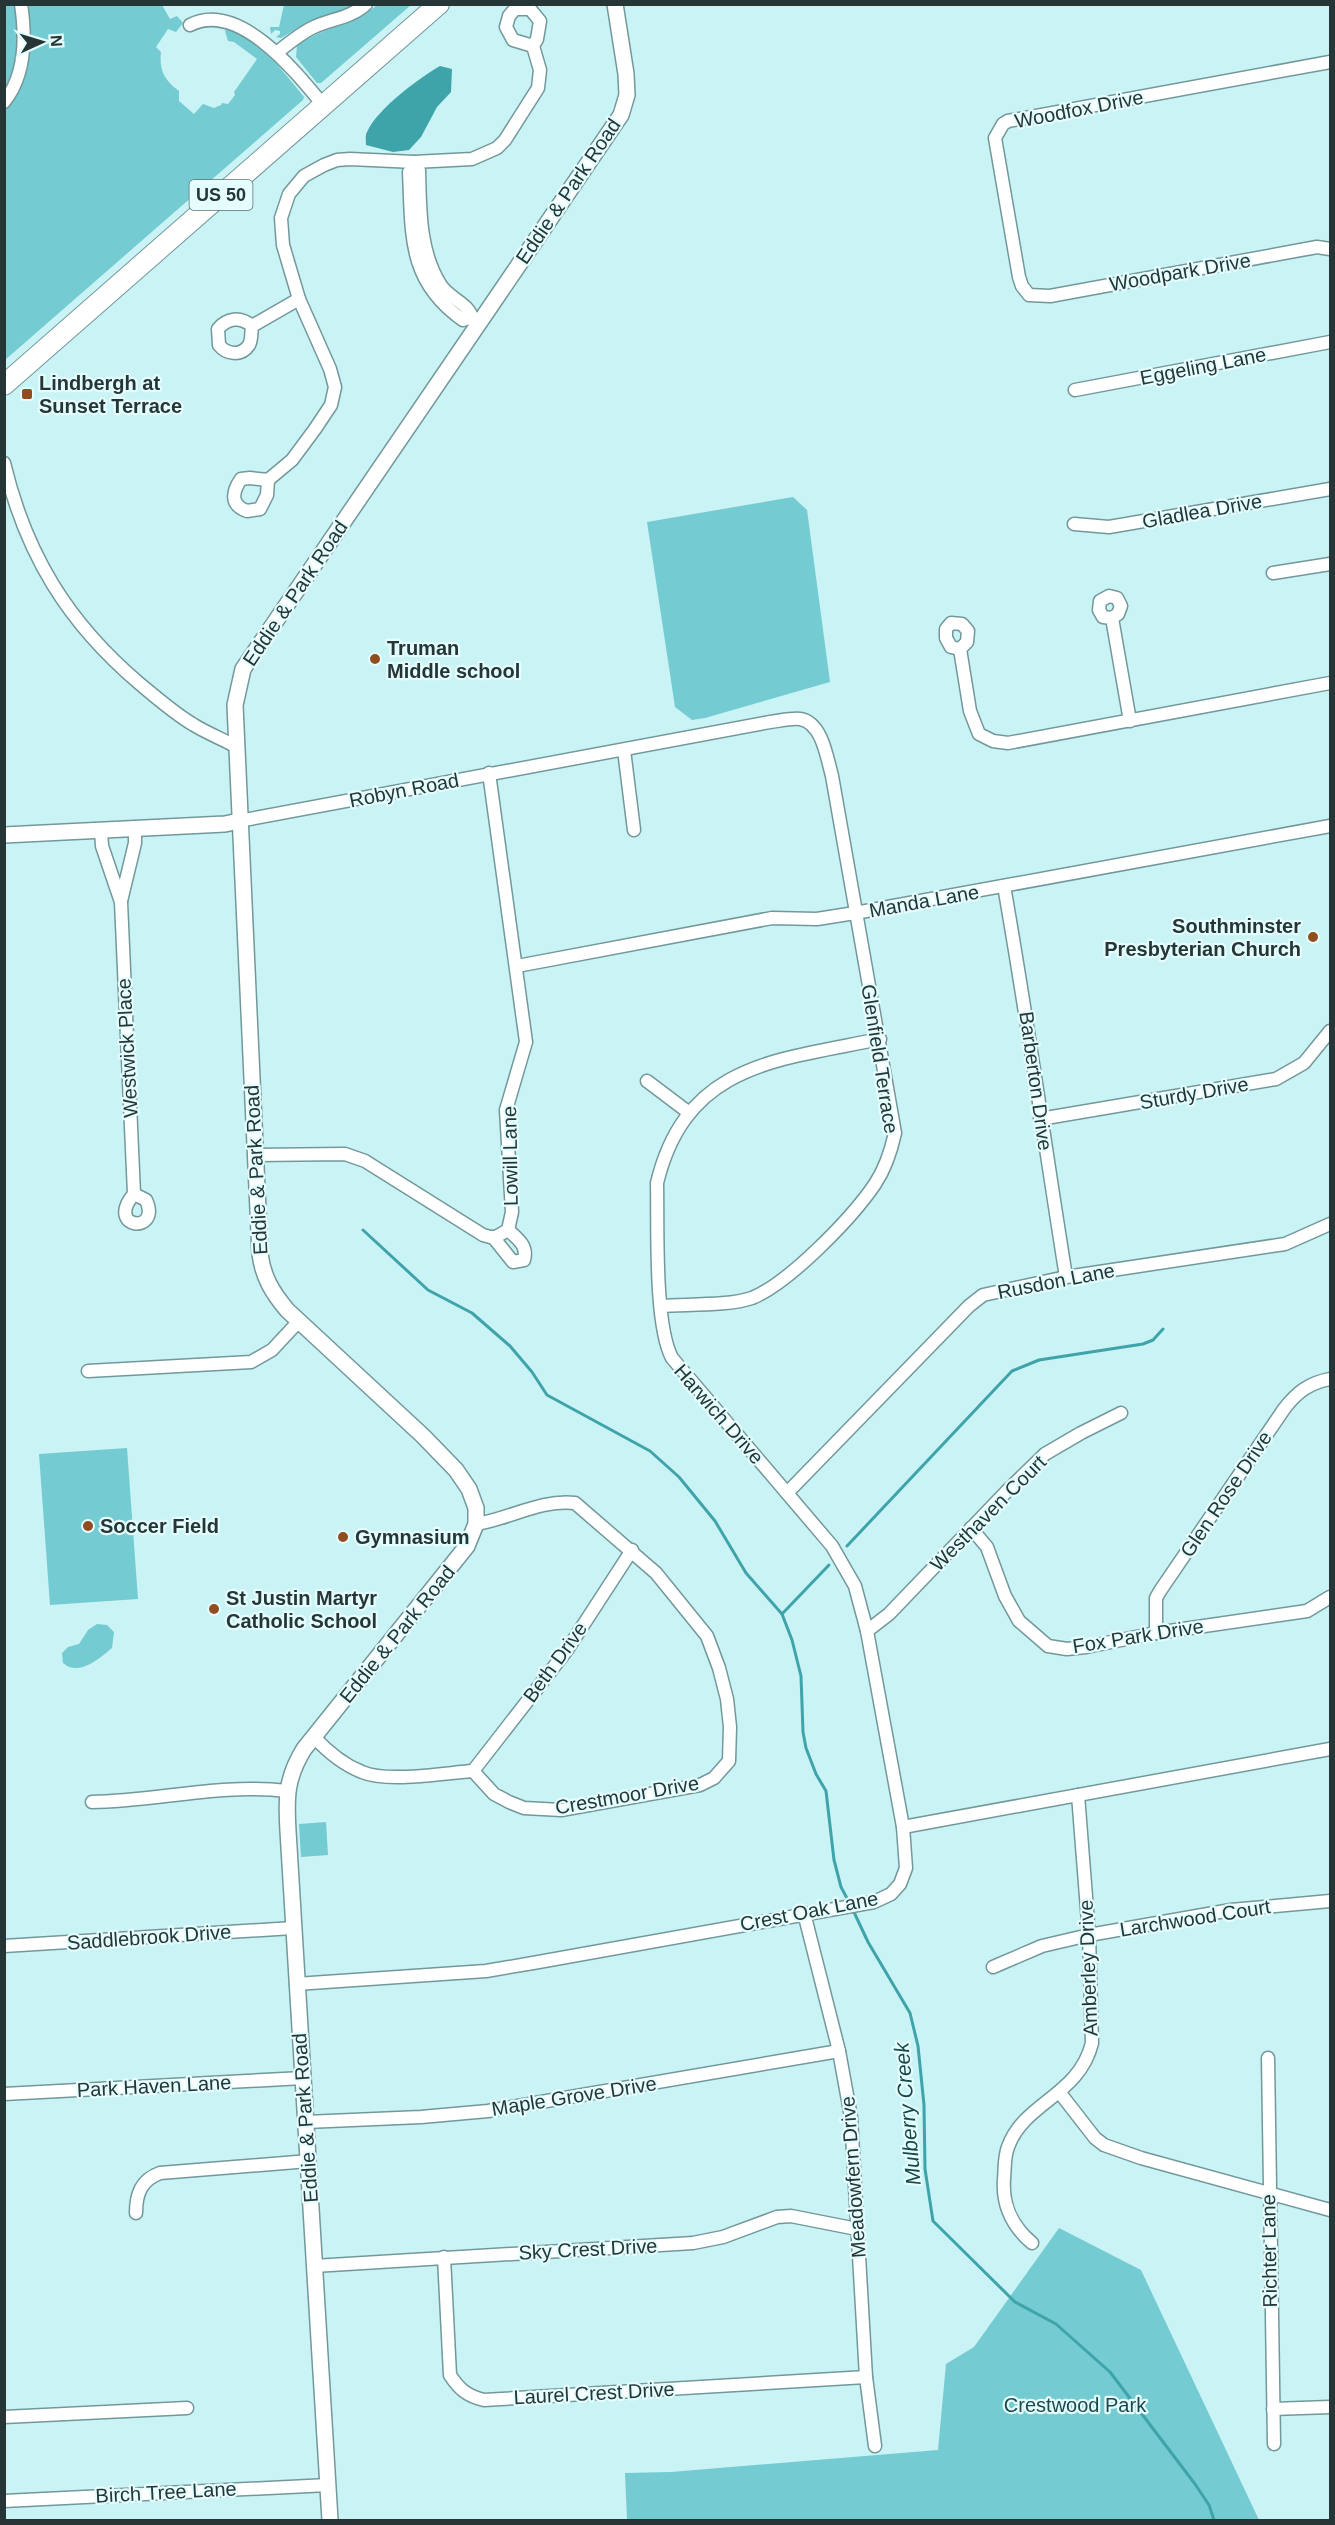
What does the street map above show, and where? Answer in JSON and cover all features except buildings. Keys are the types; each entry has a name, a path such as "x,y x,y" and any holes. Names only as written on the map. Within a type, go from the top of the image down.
{"main road":[{"name":"US 50","path":"4,385 439,4"}],"street":[{"path":"4,102 17,77 24,56 21,4"},
{"path":"279,51 315,26 339,20 366,4"},
{"name":"Eddie & Park Road","path":"330,2520 296,1984 287,1791 294,1766 314,1737 472,1539 476,1524 476,1508 469,1489 447,1459 287,1310 269,1286 261,1265 235,746 235,705 243,669 476,320 621,115 627,95 626,74 615,4"},
{"path":"190,25 207,14 224,13 248,23 279,51 324,106"},
{"path":"268,480 292,460 315,429 331,405 335,387 330,369 299,299 283,245 281,218 283,206 289,194 304,176 337,160 414,164 472,159 489,152 506,140 538,88 540,70 533,46"},
{"name":"Woodfox Drive","path":"1029,295 1019,277 995,147 995,138 1003,124 1008,121 1330,62"},
{"path":"414,164 409,172 412,234 418,266 432,292 448,310 463,320 476,320"},
{"name":"Woodpark Drive","path":"1029,295 1050,296 1317,247 1330,249"},
{"path":"252,326 299,299"},
{"name":"Eggeling Lane","path":"1076,390 1330,342"},
{"path":"4,463 14,502 32,544 52,585 72,615 111,659 155,697 194,725 235,746"},
{"name":"Gladlea Drive","path":"1074,524 1109,527 1330,489"},
{"path":"1273,573 1330,564"},
{"path":"1113,618 1130,721"},
{"path":"960,649 970,711 979,734 993,741 1008,743 1330,683"},
{"name":"Robyn Road","path":"4,835 225,824 770,722 801,719"},
{"name":"Glenfield Terrace","path":"661,1306 740,1301 773,1288 820,1246 864,1199 884,1167 895,1133 832,776 825,749 815,727 801,719"},
{"path":"624,750 634,830"},
{"name":"Lowill Lane","path":"489,774 526,1042 506,1110 512,1212 508,1230 501,1236 493,1237"},
{"name":"Manda Lane","path":"517,966 772,918 817,919 855,913 1330,826"},
{"name":"Westwick Place","path":"134,1194 121,902 135,843 135,829"},
{"name":"Westwick Place","path":"101,830 102,846 121,902"},
{"name":"Barberton Drive","path":"1004,886 1030,1032 1040,1119 1066,1276"},
{"name":"Sturdy Drive","path":"1040,1119 1276,1079 1304,1063 1330,1031"},
{"name":"Harwich Drive","path":"880,1039 766,1062 730,1078 688,1112 665,1155 657,1183 661,1306 667,1349 672,1358 832,1546 855,1586 867,1631 903,1827"},
{"path":"646,1081 688,1112"},
{"path":"255,1155 345,1154 365,1161 483,1234 493,1237 499,1248 513,1262 524,1260 525,1250 522,1243 508,1230"},
{"name":"Rusdon Lane","path":"787,1493 969,1306 983,1295 1066,1276 1285,1244 1330,1224"},
{"path":"88,1371 251,1362 272,1350 299,1321"},
{"name":"Glen Rose Drive","path":"1156,1633 1156,1598 1271,1428 1295,1394 1311,1384 1330,1379"},
{"name":"Westhaven Court","path":"867,1631 889,1614 1045,1455 1081,1433 1121,1413"},
{"path":"476,1524 494,1521 543,1505 575,1503 632,1550"},
{"name":"Fox Park Drive","path":"971,1528 987,1547 1005,1596 1019,1620 1048,1646 1067,1649 1086,1647 1156,1633 1307,1611 1330,1597"},
{"name":"Beth Drive","path":"473,1771 567,1650 632,1550"},
{"name":"Crestmoor Drive","path":"473,1771 494,1794 509,1802 524,1808 561,1810 700,1785 714,1778 729,1761 730,1727 727,1700 719,1668 706,1636 656,1573 632,1550"},
{"path":"314,1737 332,1754 363,1773 397,1777 473,1771"},
{"path":"903,1827 1330,1749"},
{"path":"92,1802 135,1800 231,1789 287,1791"},
{"name":"Amberley Drive","path":"1032,2243 1010,2219 1003,2192 1007,2149 1027,2118 1060,2093 1082,2070 1092,2043 1089,1935 1078,1795"},
{"name":"Crest Oak Lane","path":"296,1984 486,1971 804,1912 874,1902 891,1894 900,1884 906,1869 903,1827"},
{"name":"Larchwood Court","path":"993,1967 1042,1946 1089,1935 1231,1910 1330,1901"},
{"name":"Meadowfern Drive","path":"804,1912 839,2051 851,2117 866,2377 874,2446"},
{"name":"Saddlebrook Drive","path":"4,1946 294,1928"},
{"name":"Maple Grove Drive","path":"306,2122 421,2117 488,2111 839,2051"},
{"name":"Richter Lane","path":"1268,2058 1268,2191 1274,2444"},
{"name":"Park Haven Lane","path":"4,2094 303,2078"},
{"path":"1060,2093 1095,2138 1104,2145 1141,2158 1268,2191 1330,2210"},
{"path":"135,2213 136,2195 144,2183 160,2173 309,2162"},
{"name":"Sky Crest Drive","path":"314,2266 693,2242 723,2237 777,2217 791,2216 857,2229"},
{"name":"Laurel Crest Drive","path":"444,2257 450,2375 456,2385 472,2397 483,2400 866,2377"},
{"path":"4,2417 187,2408"},
{"path":"1273,2409 1330,2408"},
{"name":"Birch Tree Lane","path":"4,2500 328,2486"}],"green space":[{"path":"5,5 162,5 170,19 177,16 183,23 176,32 168,29 156,47 161,52 162,69 166,79 179,91 179,101 194,114 203,104 214,108 222,103 228,104 257,59 234,42 228,41 225,31 230,25 270,51 273,59 304,97 5,360"},
{"path":"284,5 355,5 310,21 281,38 276,37 280,31 275,30 271,34 270,27 279,27"},
{"path":"377,5 411,5 321,83 317,83 296,57 297,45 317,34 358,18"},
{"path":"793,497 807,510 830,682 692,720 675,707 647,522"},
{"name":"Soccer Field","path":"127,1448 138,1599 50,1605 39,1454"},
{"path":"97,1624 107,1625 114,1632 112,1648 95,1661 82,1667 69,1667 63,1663 62,1653 68,1647 79,1644 88,1630"},
{"path":"326,1822 328,1855 301,1857 299,1824"},
{"name":"Crestwood Park","path":"1059,2228 1141,2270 1259,2520 627,2520 625,2473 671,2472 938,2450 946,2364 974,2347"}],"shaded area":[{"path":"440,66 452,69 451,92 437,107 421,137 409,150 393,152 366,145 366,133 380,113 410,86"}],"waterway":[{"path":"363,1230 428,1290 472,1313 510,1346 532,1372 547,1395 650,1451 679,1477 715,1521 746,1573 782,1614 792,1640 801,1676 803,1732 806,1748 816,1774 826,1791 834,1860 841,1887 849,1902"},
{"path":"847,1546 1012,1371 1039,1360 1143,1344 1153,1340 1163,1329"},
{"path":"782,1614 829,1565"},
{"name":"Mulberry Creek","path":"852,1908 868,1942 910,2013 918,2046 924,2105 925,2169 933,2221 1015,2302 1056,2324 1110,2372 1195,2484 1209,2505 1214,2520"}],"place":[{"name":"Lindbergh at Sunset Terrace","path":"27,394"},
{"name":"Truman Middle school","path":"375,659"},
{"name":"Southminster Presbyterian Church","path":"1313,937"},
{"name":"Soccer Field","path":"88,1526"},
{"name":"Gymnasium","path":"343,1537"},
{"name":"St Justin Martyr Catholic School","path":"214,1609"}]}
